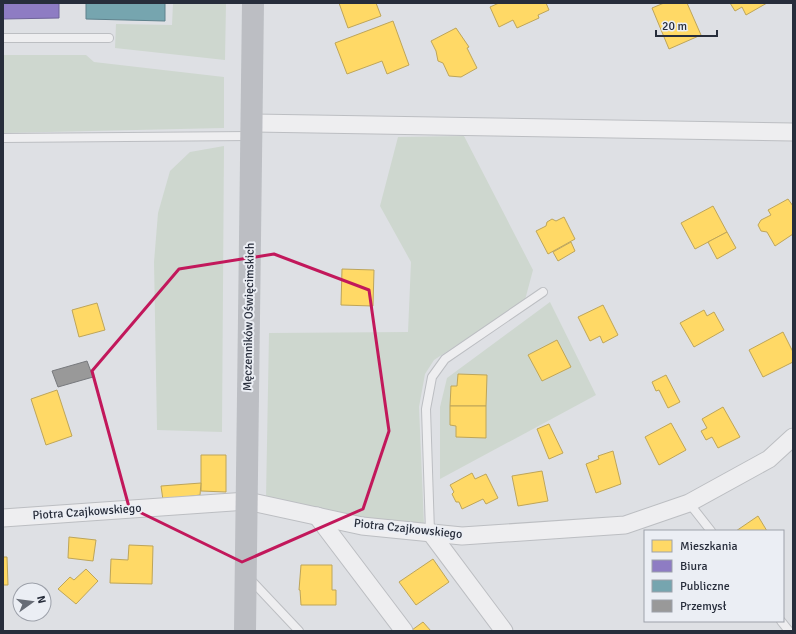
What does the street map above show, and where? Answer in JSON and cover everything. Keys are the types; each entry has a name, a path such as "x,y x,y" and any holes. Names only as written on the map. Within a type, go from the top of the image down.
{"main road":[{"name":"Męczenników Oświęcimskich","path":"246,631 253,3"}],"street":[{"path":"251,129 793,132"},
{"name":"Piotra Czajkowskiego","path":"3,518 247,501 362,526 462,536 625,525 689,502 769,459 793,437"},
{"path":"317,516 404,631"},
{"path":"430,532 504,631"}],"lane":[{"path":"3,38 109,38"},
{"path":"3,138 251,129"},
{"path":"430,532 426,409 432,377 445,359 543,292"},
{"path":"689,502 710,530"},
{"path":"246,575 299,631"},
{"path":"782,622 789,631"}],"highlighted area":[{"path":"274,254 369,290 389,431 363,509 242,562 129,507 92,371 179,269"}],"shaded area":[{"path":"173,3 226,3 225,60 115,48 116,24 172,25"},
{"path":"3,55 86,55 94,62 224,77 224,128 3,133"},
{"path":"464,136 533,270 525,300 434,360 425,374 419,407 424,525 364,519 266,498 269,333 408,332 411,262 380,206 398,137"},
{"path":"224,146 222,432 157,430 154,262 158,213 170,171 190,152"},
{"path":"550,302 596,395 440,479 440,407 447,378"}],"building: Mieszkania":[{"path":"339,3 376,3 381,16 348,28"},
{"path":"499,3 546,3 549,10 538,15 539,18 517,28 513,20 499,27 490,7"},
{"path":"664,3 687,3 701,35 669,49 652,8"},
{"path":"730,3 767,3 746,15 742,7 735,11"},
{"path":"393,21 409,65 387,74 382,61 347,74 335,43"},
{"path":"456,28 469,47 467,48 477,68 461,77 449,76 443,63 438,61 436,51 431,41"},
{"path":"788,199 793,206 793,234 775,246 767,232 761,231 758,225 761,220 771,215 768,210"},
{"path":"713,206 727,232 695,249 681,223"},
{"path":"564,217 575,239 548,254 536,231 546,226 547,222 552,219 556,221"},
{"path":"727,232 736,248 717,259 708,242"},
{"path":"571,242 575,251 558,261 553,252"},
{"path":"342,269 374,270 373,306 341,305"},
{"path":"97,303 105,330 79,337 72,310"},
{"path":"603,305 618,335 603,343 600,336 590,341 578,317"},
{"path":"704,310 707,316 714,312 724,330 694,347 680,323"},
{"path":"783,332 793,352 793,362 763,377 749,350"},
{"path":"557,340 571,367 542,381 528,355"},
{"path":"458,374 487,375 486,406 450,406 451,386 457,386"},
{"path":"666,375 680,402 668,408 659,390 656,391 652,382"},
{"path":"57,390 72,436 46,445 31,399"},
{"path":"450,406 486,406 486,438 456,437 456,426 450,425"},
{"path":"723,407 740,437 718,448 712,437 706,440 701,431 707,428 702,419"},
{"path":"671,423 686,450 659,465 645,437"},
{"path":"549,424 563,453 549,459 537,429"},
{"path":"613,451 621,484 596,493 586,464 599,459 598,456"},
{"path":"201,455 226,455 226,492 201,491"},
{"path":"542,471 548,501 518,506 512,476"},
{"path":"472,473 475,479 486,474 498,498 486,504 483,499 462,509 459,502 456,502 452,494 454,492 450,485"},
{"path":"201,483 200,495 163,500 161,486"},
{"path":"758,516 766,530 737,530"},
{"path":"69,537 96,540 93,561 68,558"},
{"path":"129,545 153,546 152,584 110,583 111,559 128,560"},
{"path":"3,557 7,557 8,585 3,585"},
{"path":"433,559 449,582 416,605 399,582"},
{"path":"301,565 332,565 332,590 336,590 336,605 301,605 299,590"},
{"path":"86,569 98,581 76,604 58,589 70,577 74,580"},
{"path":"423,622 431,631 412,630"}],"building: Biura":[{"path":"3,3 59,3 59,18 3,19"}],"building: Publiczne":[{"path":"86,3 165,3 165,21 86,19"}],"building: Przemysł":[{"path":"87,361 93,377 58,387 52,371"}]}
